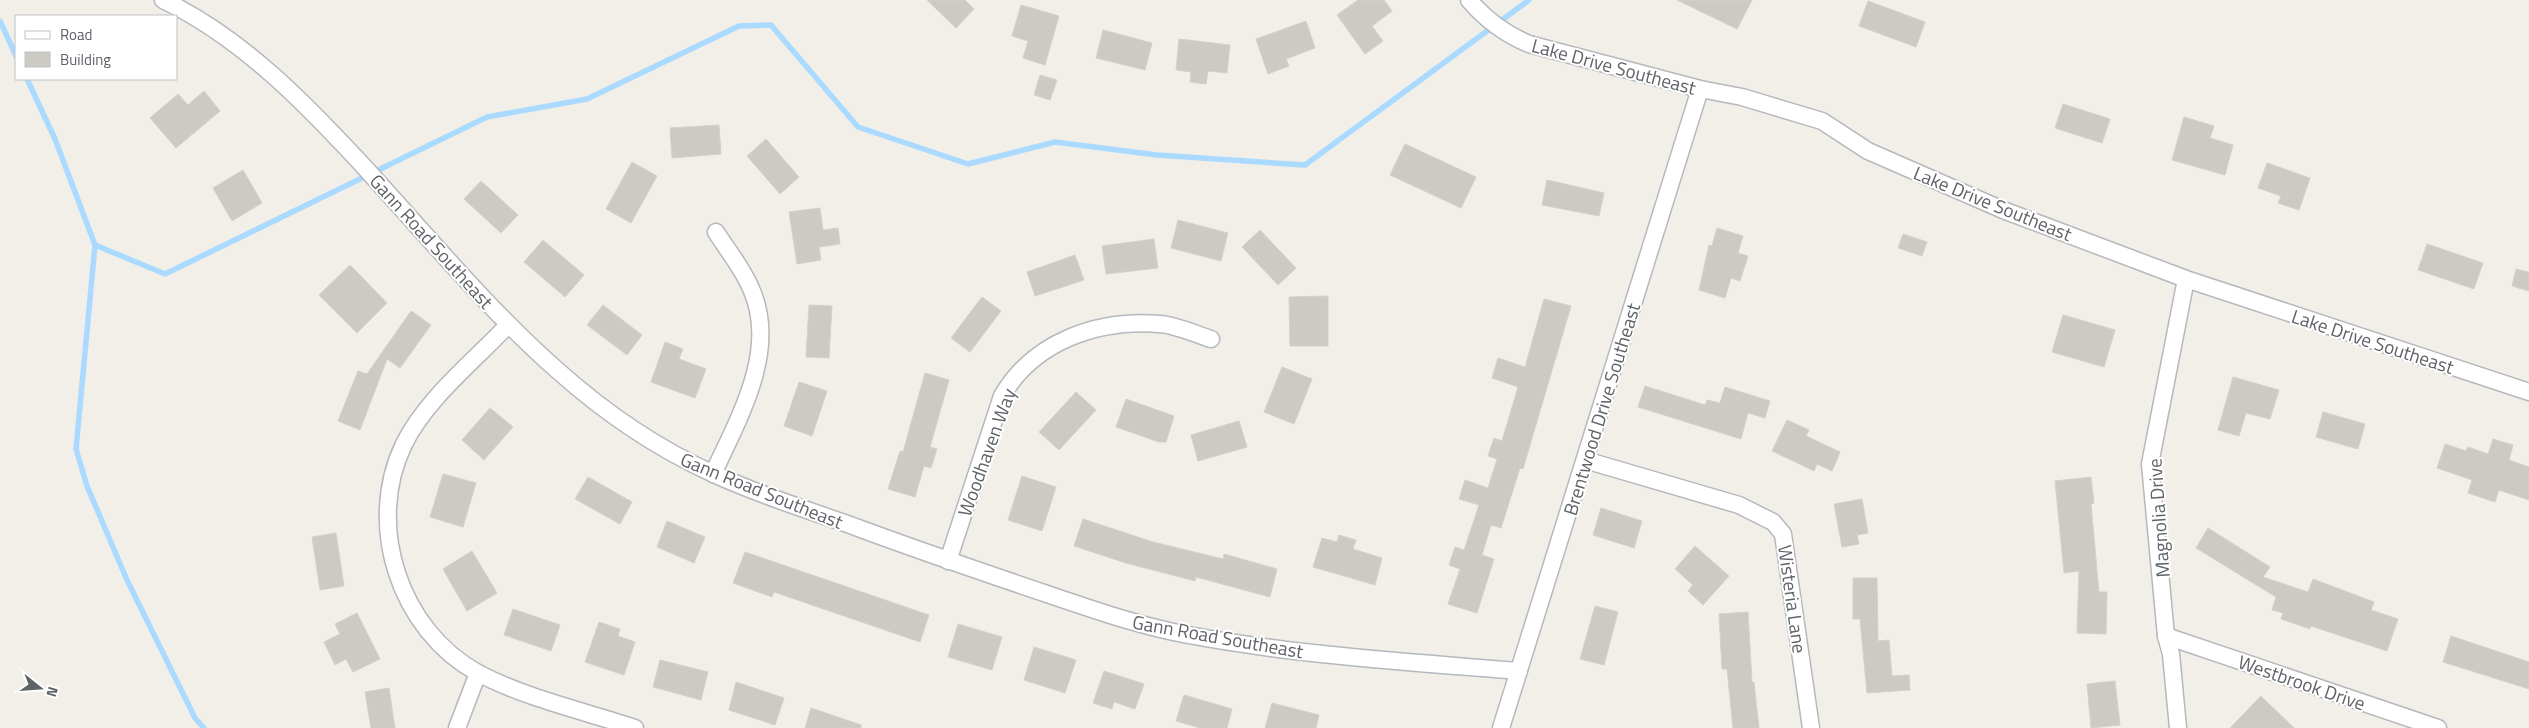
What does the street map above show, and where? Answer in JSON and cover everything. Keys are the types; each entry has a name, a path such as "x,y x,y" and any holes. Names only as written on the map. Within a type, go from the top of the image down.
{"street":[{"name":"Gann Road Southeast","path":"163,0 201,21 271,74 324,123 508,325 558,371 624,424 653,443 713,474 948,561 1126,620 1180,633 1342,656 1519,671"},
{"name":"Lake Drive Southeast","path":"1469,0 1482,15 1496,26 1529,44 1700,89 1742,97 1822,121 1868,151 2003,210 2186,279 2529,392"},
{"name":"Brentwood Drive Southeast","path":"1501,728 1700,89"},
{"path":"713,474 749,390 762,342 761,324 752,290 716,232"},
{"name":"Magnolia Drive","path":"2178,728 2171,654 2166,636 2150,464 2186,279"},
{"name":"Woodhaven Way","path":"948,561 1002,396 1011,381 1027,363 1062,339 1082,332 1125,325 1161,324 1211,339"},
{"path":"508,325 420,419 405,443 396,464 388,505 389,546 393,566 402,590 419,618 437,640 454,656 478,673 519,690 635,728"},
{"name":"Wisteria Lane","path":"1585,460 1739,505 1773,522 1783,534 1811,728"},
{"name":"Westbrook Drive","path":"2166,636 2438,728"},
{"path":"457,728 478,673"}],"building":[{"path":"927,0 965,0 974,9 956,28"},
{"path":"1358,0 1384,0 1392,11 1372,26 1383,41 1365,54 1337,15"},
{"path":"1677,0 1752,0 1737,29"},
{"path":"1868,1 1925,22 1916,47 1859,26"},
{"path":"1021,5 1059,16 1045,65 1023,58 1028,41 1012,36"},
{"path":"1306,21 1315,48 1286,59 1289,66 1268,74 1256,39"},
{"path":"1103,30 1152,43 1145,70 1096,58"},
{"path":"1179,39 1230,45 1227,73 1208,71 1206,84 1190,82 1191,72 1176,70"},
{"path":"1040,75 1057,80 1050,100 1034,95"},
{"path":"204,91 220,111 176,148 150,118 178,94 188,105"},
{"path":"2063,104 2110,119 2102,143 2055,128"},
{"path":"2184,117 2214,126 2210,138 2233,145 2225,175 2172,160"},
{"path":"719,125 721,154 672,158 670,128"},
{"path":"766,139 799,177 780,194 747,156"},
{"path":"1405,144 1476,177 1461,208 1390,175"},
{"path":"632,162 657,176 631,223 606,209"},
{"path":"2267,163 2310,178 2299,210 2278,203 2281,196 2258,188"},
{"path":"243,170 262,203 232,221 213,188"},
{"path":"1547,180 1604,193 1599,216 1542,205"},
{"path":"481,181 518,215 501,233 464,199"},
{"path":"820,208 823,230 838,228 840,244 819,247 821,260 797,264 789,212"},
{"path":"1178,220 1228,233 1221,261 1171,248"},
{"path":"1717,228 1743,236 1738,253 1748,256 1740,281 1731,278 1725,298 1699,290 1709,245 1712,246"},
{"path":"1260,230 1296,268 1278,285 1242,247"},
{"path":"1903,234 1927,242 1922,256 1898,248"},
{"path":"1154,239 1158,268 1106,274 1102,246"},
{"path":"543,240 584,275 565,297 524,262"},
{"path":"2427,244 2483,263 2474,289 2418,270"},
{"path":"1075,255 1084,280 1035,296 1027,272"},
{"path":"350,265 387,303 357,333 319,295"},
{"path":"2516,269 2529,272 2529,291 2512,286"},
{"path":"1328,296 1328,346 1290,346 1289,297"},
{"path":"982,297 1001,311 970,352 951,338"},
{"path":"1544,299 1571,306 1523,469 1520,468 1501,528 1491,525 1482,555 1494,559 1477,613 1448,604 1460,569 1449,565 1455,547 1464,550 1479,505 1459,499 1465,480 1488,488 1497,459 1488,456 1494,438 1502,441 1518,387 1492,378 1498,358 1525,367"},
{"path":"603,305 642,335 627,355 587,325"},
{"path":"809,305 832,306 829,358 806,357"},
{"path":"411,311 431,325 400,368 387,359 360,430 338,421 358,371 367,374"},
{"path":"2063,315 2115,330 2104,367 2052,352"},
{"path":"665,342 683,349 679,359 706,369 695,398 651,382"},
{"path":"1282,367 1312,379 1294,424 1264,412"},
{"path":"925,373 949,380 930,447 937,449 931,468 924,466 915,497 888,489 900,451 903,452"},
{"path":"2233,377 2279,390 2270,419 2246,413 2239,436 2218,430"},
{"path":"799,382 827,391 812,436 784,426"},
{"path":"1645,386 1705,405 1707,400 1720,403 1725,387 1770,401 1765,418 1748,413 1741,439 1638,407"},
{"path":"1076,392 1096,410 1059,450 1039,432"},
{"path":"1126,399 1174,416 1166,442 1159,442 1116,427"},
{"path":"490,408 513,427 484,460 462,440"},
{"path":"2323,412 2365,424 2358,449 2316,437"},
{"path":"1787,420 1809,430 1806,436 1840,452 1832,471 1817,464 1814,471 1772,451"},
{"path":"1239,421 1247,447 1198,461 1191,435"},
{"path":"2493,439 2513,445 2509,460 2529,467 2529,500 2499,490 2495,502 2468,493 2472,480 2437,468 2445,444 2466,451 2468,447 2488,454"},
{"path":"443,474 476,483 463,527 430,517"},
{"path":"1022,476 1056,487 1042,531 1008,520"},
{"path":"588,477 632,502 620,524 575,499"},
{"path":"2091,477 2094,503 2091,504 2099,592 2107,592 2106,634 2077,633 2079,571 2064,573 2055,481"},
{"path":"1862,499 1868,533 1857,535 1859,544 1842,547 1834,504"},
{"path":"1601,508 1642,521 1634,548 1593,535"},
{"path":"1083,519 1153,542 1223,559 1224,554 1277,569 1270,597 1196,577 1195,581 1126,563 1074,546"},
{"path":"667,521 705,537 694,563 657,547"},
{"path":"2208,528 2270,567 2263,577 2308,592 2313,579 2374,602 2371,610 2398,619 2387,651 2311,626 2310,629 2281,619 2283,613 2272,610 2276,597 2196,548"},
{"path":"336,533 344,586 320,590 312,537"},
{"path":"1339,535 1356,540 1353,549 1382,558 1375,585 1313,567 1322,538 1337,542"},
{"path":"1695,546 1729,576 1703,605 1688,591 1693,585 1675,569"},
{"path":"472,551 497,593 467,611 443,569"},
{"path":"745,552 929,615 920,642 774,592 772,597 733,583"},
{"path":"1853,578 1877,578 1878,641 1889,640 1892,676 1909,675 1910,690 1867,693 1860,619 1853,619"},
{"path":"1595,606 1618,612 1604,665 1580,659"},
{"path":"513,609 560,625 551,651 504,635"},
{"path":"1748,612 1752,682 1754,682 1759,728 1733,728 1727,669 1722,669 1719,614"},
{"path":"357,613 380,659 353,672 346,659 335,665 324,642 340,634 335,624"},
{"path":"599,622 620,629 618,636 635,642 624,675 585,662"},
{"path":"958,624 1002,637 992,670 948,657"},
{"path":"2451,636 2529,662 2529,689 2443,662"},
{"path":"1034,647 1076,660 1065,693 1024,680"},
{"path":"660,660 708,672 701,700 653,687"},
{"path":"1104,671 1144,684 1135,709 1114,702 1112,709 1093,703"},
{"path":"2115,681 2120,725 2091,728 2087,684"},
{"path":"736,682 784,698 775,725 729,710"},
{"path":"389,688 395,728 371,728 365,692"},
{"path":"1184,695 1232,709 1227,728 1200,728 1176,721"},
{"path":"2261,696 2294,728 2230,728"},
{"path":"1272,703 1319,715 1316,728 1265,728"},
{"path":"811,708 861,725 861,728 805,728"}],"waterway":[{"path":"95,245 165,274 487,117 587,99 739,26 771,25 858,127 968,164 1055,142 1157,155 1305,165 1529,0"},
{"path":"0,21 15,54"},
{"path":"27,80 55,139 95,245 76,449 87,486 127,580 195,718 204,728"}]}
